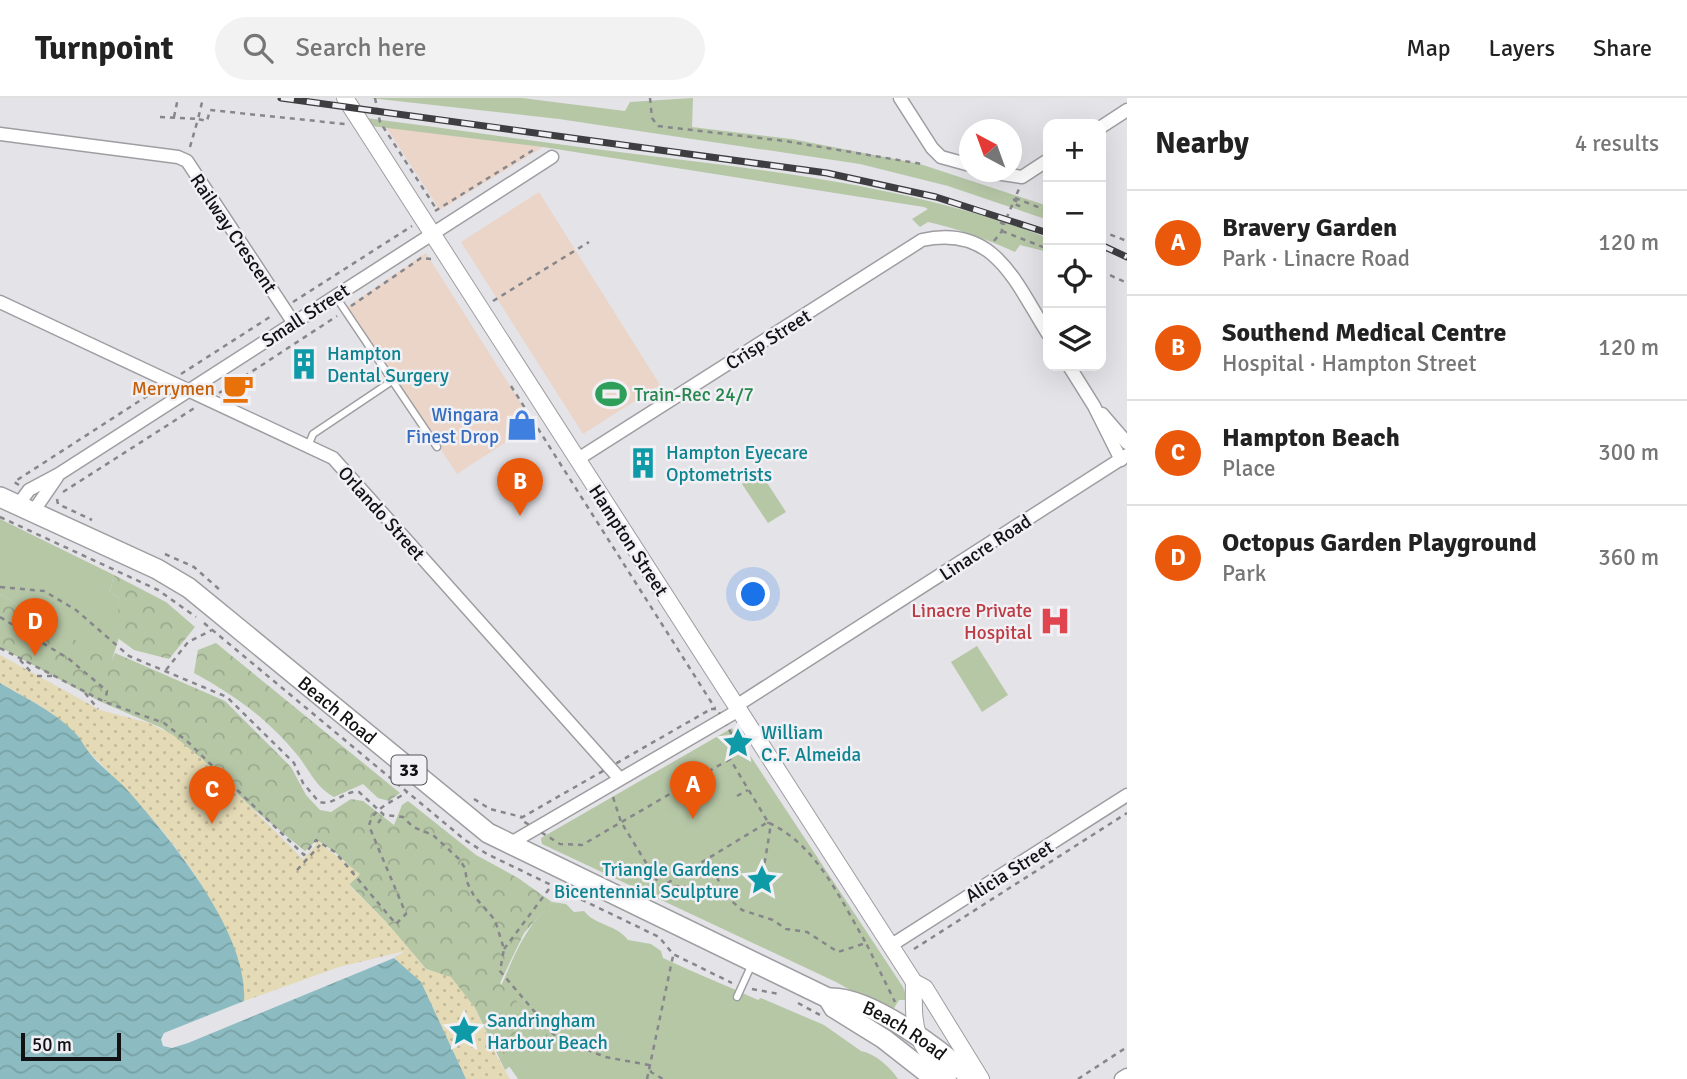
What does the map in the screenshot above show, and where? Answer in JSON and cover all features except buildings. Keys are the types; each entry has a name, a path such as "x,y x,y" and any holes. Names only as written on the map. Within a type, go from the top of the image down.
{"main road":[{"name":"Hampton Street","path":"345,98 890,946 914,982 925,988 981,1079"},
{"name":"Beach Road","path":"0,497 30,501 169,574 479,827 828,998 841,997 915,1034 972,1079"},
{"path":"914,982 915,1034 927,1056 948,1079"},
{"name":"Beach Road","path":"828,998 834,1008 884,1039 935,1079"}],"street":[{"path":"900,98 932,148 941,157 959,162"},
{"path":"1106,124 1127,110"},
{"name":"Railway Crescent","path":"0,134 178,157 187,161 293,322"},
{"name":"Small Street","path":"30,501 59,474 335,295 427,226 552,157"},
{"path":"1024,175 1043,163"},
{"name":"Crisp Street","path":"578,460 922,240 945,236 960,238 988,249 1006,267 1043,326"},
{"name":"Orlando Street","path":"0,302 333,458 620,779"},
{"path":"1072,371 1124,457"},
{"path":"1094,406 1127,443"},
{"name":"Linacre Road","path":"509,844 723,719 1124,457"},
{"name":"Alicia Street","path":"890,946 1127,795"},
{"path":"1122,1079 1127,1076"}],"lane":[{"path":"335,295 437,447"},
{"path":"308,446 313,434 393,381"},
{"path":"737,997 753,962"}],"path":[{"path":"174,117 178,98"},
{"path":"187,161 203,98"},
{"path":"375,98 380,122 437,210"},
{"path":"650,98 652,118 658,126 785,141 922,164"},
{"path":"160,117 207,121 210,110 362,126"},
{"path":"57,501 30,501 13,482 284,308 427,226 437,210 534,149"},
{"path":"1024,175 1015,198 1019,206 1013,203 1004,224 1001,223 1002,231 1043,247"},
{"path":"1015,198 1043,209"},
{"path":"1106,233 1127,241"},
{"path":"481,308 589,242"},
{"path":"1106,273 1127,283"},
{"path":"0,587 46,592 76,610 129,656 231,700 294,763 303,783 319,802 331,803 355,791 362,793 384,815 403,817 413,827 433,835 465,868 467,882 474,896 492,912 504,949"},
{"path":"0,617 69,659 107,691 105,702"},
{"path":"166,670 188,642 212,630"},
{"path":"0,648 105,702 163,723 180,736 304,855 316,840 335,852 396,924 406,914 369,826 371,817 378,810 407,792"},
{"path":"18,657 32,673"},
{"path":"37,676 54,676"},
{"path":"83,691 98,709"},
{"path":"723,719 731,733 730,759 768,822 770,830 764,873"},
{"path":"536,828 561,844 582,845 730,759"},
{"path":"609,786 621,822 660,887 663,885 709,889 726,896 742,910 773,920 786,929 807,932 838,952 866,943"},
{"path":"737,796 748,790"},
{"path":"914,949 1127,813"},
{"path":"378,823 384,815"},
{"path":"663,885 768,822"},
{"path":"768,822 788,832 813,856 866,943 900,1011"},
{"path":"297,870 320,845"},
{"path":"708,859 726,896"},
{"path":"552,886 504,949 500,971 556,1037 605,1057 649,1065"},
{"path":"647,1079 673,954"},
{"path":"1077,1079 1127,1047"},
{"path":"649,1065 651,1072 663,1079"}],"shaded area":[{"path":"386,127 543,147 440,210"},
{"path":"539,192 660,385 583,434 461,242"},
{"path":"426,253 534,424 457,474 347,307"}],"green space":[{"path":"370,98 522,98 625,111 630,102 693,98 692,127 792,139 920,164 959,177 959,182 975,182 1043,204 1043,218 948,186 860,164 559,119"},
{"path":"366,118 828,180 940,204 994,219 1043,236 1043,251 1020,245 1015,252 951,228 928,222 920,227 912,219 928,209 924,207 543,147 371,126"},
{"path":"760,472 786,512 768,523 742,484"},
{"path":"0,519 114,575 110,591 118,598 121,631 111,663 0,594"},
{"path":"114,575 166,602 195,627 169,659 134,650 119,639 118,598 110,591"},
{"path":"0,594 111,662 115,653 225,701 291,767 306,795 320,810 331,812 351,799 363,801 394,825 402,805 408,801 476,855 518,878 552,902 524,933 500,983 549,1036 505,1070 475,1008 451,978 426,969 349,884 359,875 335,852 317,840 305,851 252,808 202,759 162,728 99,701 0,647"},
{"path":"216,643 400,793 389,801 378,798 363,784 334,797 328,793 287,743 263,720 224,690 194,673 198,650"},
{"path":"977,646 1008,695 982,712 951,662"},
{"path":"732,728 903,987 908,1000 899,1000 891,1013 836,982 542,844 541,838"},
{"path":"552,902 566,904 574,912 584,911 628,940 651,944 661,951 663,958 758,1000 761,998 824,1025 861,1051 877,1058 898,1079 518,1079 509,1066 488,1012 522,941"}],"sand":[{"path":"0,655 100,710 149,723 173,735 202,759 303,859 316,845 316,840 360,874 349,885 386,922 426,969 451,977 475,1008 510,1079 466,1079 421,983 394,958 405,951 339,967 244,1001 237,965 225,930 189,866 143,808 63,723 45,709 0,683"}],"water":[{"path":"0,683 40,706 78,736 93,757 130,793 166,836 205,890 221,918 234,947 242,975 244,1001 164,1033 161,1039 163,1046 172,1048 188,1043 394,958 421,982 466,1079 0,1079"}],"railway":[{"path":"281,98 827,173 936,197 1043,231"},
{"path":"1106,247 1127,257"}],"place":[{"name":"Hampton Dental Surgery","path":"304,364"},
{"name":"Merrymen","path":"238,388"},
{"name":"Train-Rec 24/7","path":"611,394"},
{"name":"Wingara Finest Drop","path":"522,425"},
{"name":"Hampton Eyecare Optometrists","path":"643,463"},
{"name":"Southend Medical Centre","path":"520,516"},
{"name":"Linacre Private Hospital","path":"1055,621"},
{"name":"Octopus Garden Playground","path":"35,656"},
{"name":"William C.F. Almeida","path":"738,743"},
{"name":"Bravery Garden","path":"693,819"},
{"name":"Hampton Beach","path":"212,824"},
{"name":"Triangle Gardens Bicentennial Sculpture","path":"762,880"},
{"name":"Sandringham Harbour Beach","path":"464,1031"}]}
